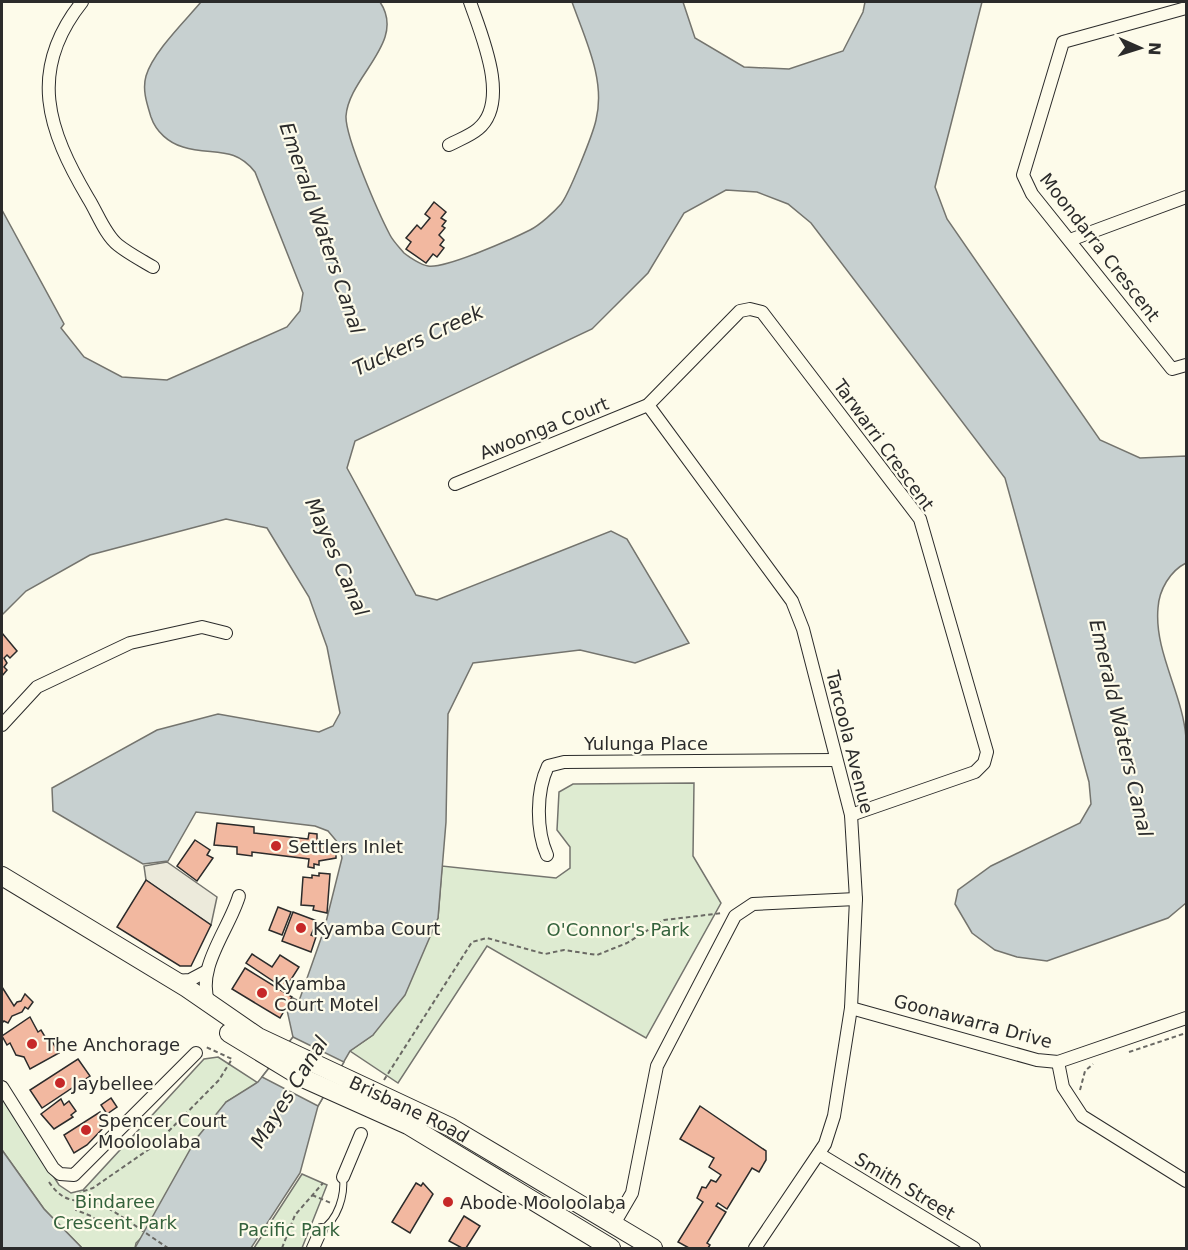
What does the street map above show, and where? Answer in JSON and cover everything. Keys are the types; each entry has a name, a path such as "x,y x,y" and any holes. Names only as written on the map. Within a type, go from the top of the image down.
{"main road":[{"name":"Brisbane Road","path":"2,876 210,1005 275,1054"},
{"name":"Brisbane Road","path":"167,978 211,1020 332,1082 408,1125 611,1248"},
{"name":"Brisbane Road","path":"332,1082 450,1127 653,1248"}],"street":[{"path":"82,2 61,34 53,62 49,98 52,126 65,159 116,244 153,267"},
{"path":"449,145 479,129 490,109 494,82 470,2"},
{"name":"Moondarra Crescent","path":"1186,8 1063,42 1023,176 1032,194 1172,369 1186,365"},
{"path":"1070,240 1186,197"},
{"name":"Tarwarri Crescent","path":"648,405 740,311 750,309 762,312 920,519 987,752 984,763 975,772 851,815"},
{"name":"Awoonga Court","path":"454,484 648,405"},
{"name":"Tarcoola Avenue","path":"648,405 792,601 803,629 851,815 856,899 851,1008 832,1124 819,1154 755,1248"},
{"path":"2,725 37,687 130,642 202,627 226,633"},
{"name":"Yulunga Place","path":"547,855 539,838 542,779 548,766 564,762 836,760"},
{"path":"210,1005 205,988 207,971 233,915 239,896"},
{"path":"614,1224 632,1193 657,1066 735,916 753,903 856,899"},
{"path":"167,978 190,980 207,971"},
{"name":"Goonawarra Drive","path":"851,1008 1037,1060 1058,1062 1186,1018"},
{"path":"2,1087 54,1168 60,1174 74,1175 200,1050"},
{"path":"1058,1062 1063,1087 1082,1116 1186,1181"},
{"path":"343,1176 361,1134"},
{"name":"Smith Street","path":"819,1154 974,1248"},
{"name":"Tarcoola Avenue","path":"765,1248 790,1198"},
{"path":"313,1248 321,1230"}],"lane":[{"path":"321,1230 330,1224 343,1193 343,1176"}],"path":[{"path":"383,1081 467,946 477,939 487,938 545,954 564,950 597,955 627,943 664,920 711,913 735,916"},
{"path":"1125,1053 1186,1033"},
{"path":"125,1221 103,1225 91,1216 76,1210 76,1202 81,1192 93,1188 155,1145 204,1095 232,1059 200,1050"},
{"path":"1081,1095 1080,1085 1085,1071 1095,1063"},
{"path":"282,1248 295,1215 322,1183"},
{"path":"312,1195 338,1206"},
{"path":"76,1202 104,1206 168,1248"}],"green space":[{"name":"O'Connor's Park","path":"694,783 693,856 721,903 646,1038 487,946 398,1083 350,1051 373,1035 438,918 442,866 556,878 570,868 570,847 557,830 559,792 573,784"},
{"name":"Bindaree Crescent Park","path":"218,1057 258,1083 226,1102 135,1248 82,1248 44,1209 2,1150 2,1096 59,1185 71,1193 83,1190 204,1059"},
{"name":"Pacific Park","path":"302,1174 327,1185 302,1248 254,1248"}],"shaded area":[{"path":"167,862 217,897 211,925 146,880 144,866"}],"water":[{"path":"201,2 380,2 386,17 386,31 382,45 349,101 347,126 364,175 391,237 404,253 419,263 437,266 494,246 530,230 551,214 565,198 590,138 598,105 593,60 572,2 683,2 695,38 744,67 789,69 843,51 863,12 865,2 982,2 935,187 947,219 1100,440 1140,458 1186,456 1186,563 1170,576 1163,588 1158,608 1158,624 1160,641 1180,705 1186,738 1186,903 1168,918 1047,961 1017,957 995,950 972,933 955,904 958,890 991,866 1080,823 1091,804 1089,782 1005,478 811,223 788,204 757,192 726,190 684,213 648,273 592,329 355,441 347,468 416,595 437,600 611,531 627,539 689,643 635,663 580,650 473,663 448,714 446,822 438,918 405,995 373,1035 350,1051 318,1106 300,1173 251,1248 135,1248 196,1139 226,1102 258,1082 293,1037 287,1010 293,998 299,1001 324,930 342,858 339,844 328,831 315,826 196,812 168,861 143,864 53,811 52,788 157,730 218,714 319,732 333,726 340,713 327,647 309,597 267,528 226,519 90,555 26,591 2,615 2,210 64,324 61,328 84,357 122,377 167,380 287,327 300,311 303,293 255,172 239,158 231,155 194,150 168,140 153,122 147,102 145,81 155,57"},
{"path":"2,1150 44,1209 82,1248 2,1248"}],"pier":[{"path":"293,1037 344,1062 318,1106 262,1077"}],"building":[{"path":"434,202 446,212 441,218 446,221 442,226 445,228 439,235 444,240 440,245 444,248 437,257 433,254 426,263 406,249 411,242 406,238 417,225 421,229 430,218 425,214"},
{"path":"2,633 17,651 10,658 7,655 4,658 7,663 4,667 7,670 2,676"},
{"name":"Settlers Inlet","path":"217,823 254,827 254,833 308,839 309,833 317,834 317,839 327,843 326,847 336,853 336,858 319,861 319,865 314,864 314,868 308,867 309,859 252,852 252,856 237,854 237,847 214,845"},
{"path":"195,840 210,850 207,855 213,858 197,881 177,866"},
{"path":"319,873 330,874 327,913 313,910 314,906 301,905 303,877 312,878 312,875 319,876"},
{"path":"146,880 211,925 191,966 180,966 117,927"},
{"path":"278,907 291,912 282,935 269,930"},
{"name":"Kyamba Court","path":"293,912 317,921 311,935 316,937 311,952 282,941"},
{"path":"252,954 272,967 280,955 299,967 285,989 246,963"},
{"name":"Kyamba Court Motel","path":"245,968 292,997 280,1018 232,989"},
{"path":"2,987 14,1006 25,994 33,1002 28,1009 25,1007 22,1012 12,1016 8,1023 4,1021 2,1023"},
{"name":"The Anchorage","path":"30,1017 38,1032 41,1030 47,1040 50,1038 59,1053 30,1069 24,1057 16,1055 10,1043 7,1045 2,1036"},
{"name":"Jaybellee","path":"78,1059 90,1076 42,1108 30,1090"},
{"path":"111,1098 117,1107 107,1114 101,1105"},
{"path":"61,1099 64,1105 69,1101 76,1111 71,1115 73,1117 54,1129 41,1114"},
{"path":"700,1106 766,1151 766,1160 759,1172 752,1168 727,1209 718,1203 716,1206 726,1212 707,1243 710,1245 708,1248 689,1248 678,1242 703,1202 697,1198 702,1187 706,1188 711,1180 716,1182 721,1175 709,1167 714,1158 680,1139"},
{"name":"Spencer Court Mooloolaba","path":"100,1112 107,1120 104,1123 106,1125 87,1145 74,1153 64,1135"},
{"path":"416,1183 421,1186 423,1183 433,1194 410,1233 392,1222"},
{"path":"464,1216 480,1226 466,1248 462,1248 449,1241"}],"place":[{"name":"Settlers Inlet","path":"276,846"},
{"name":"Kyamba Court","path":"301,928"},
{"name":"Kyamba Court Motel","path":"262,993"},
{"name":"The Anchorage","path":"32,1044"},
{"name":"Jaybellee","path":"60,1083"},
{"name":"Spencer Court Mooloolaba","path":"86,1130"},
{"name":"Abode Mooloolaba","path":"448,1202"}],"water label":[{"name":"Emerald Waters Canal","path":"322,228"},
{"name":"Tuckers Creek","path":"418,340"},
{"name":"Mayes Canal","path":"337,557"},
{"name":"Emerald Waters Canal","path":"1121,728"},
{"name":"Mayes Canal","path":"289,1092"}]}
